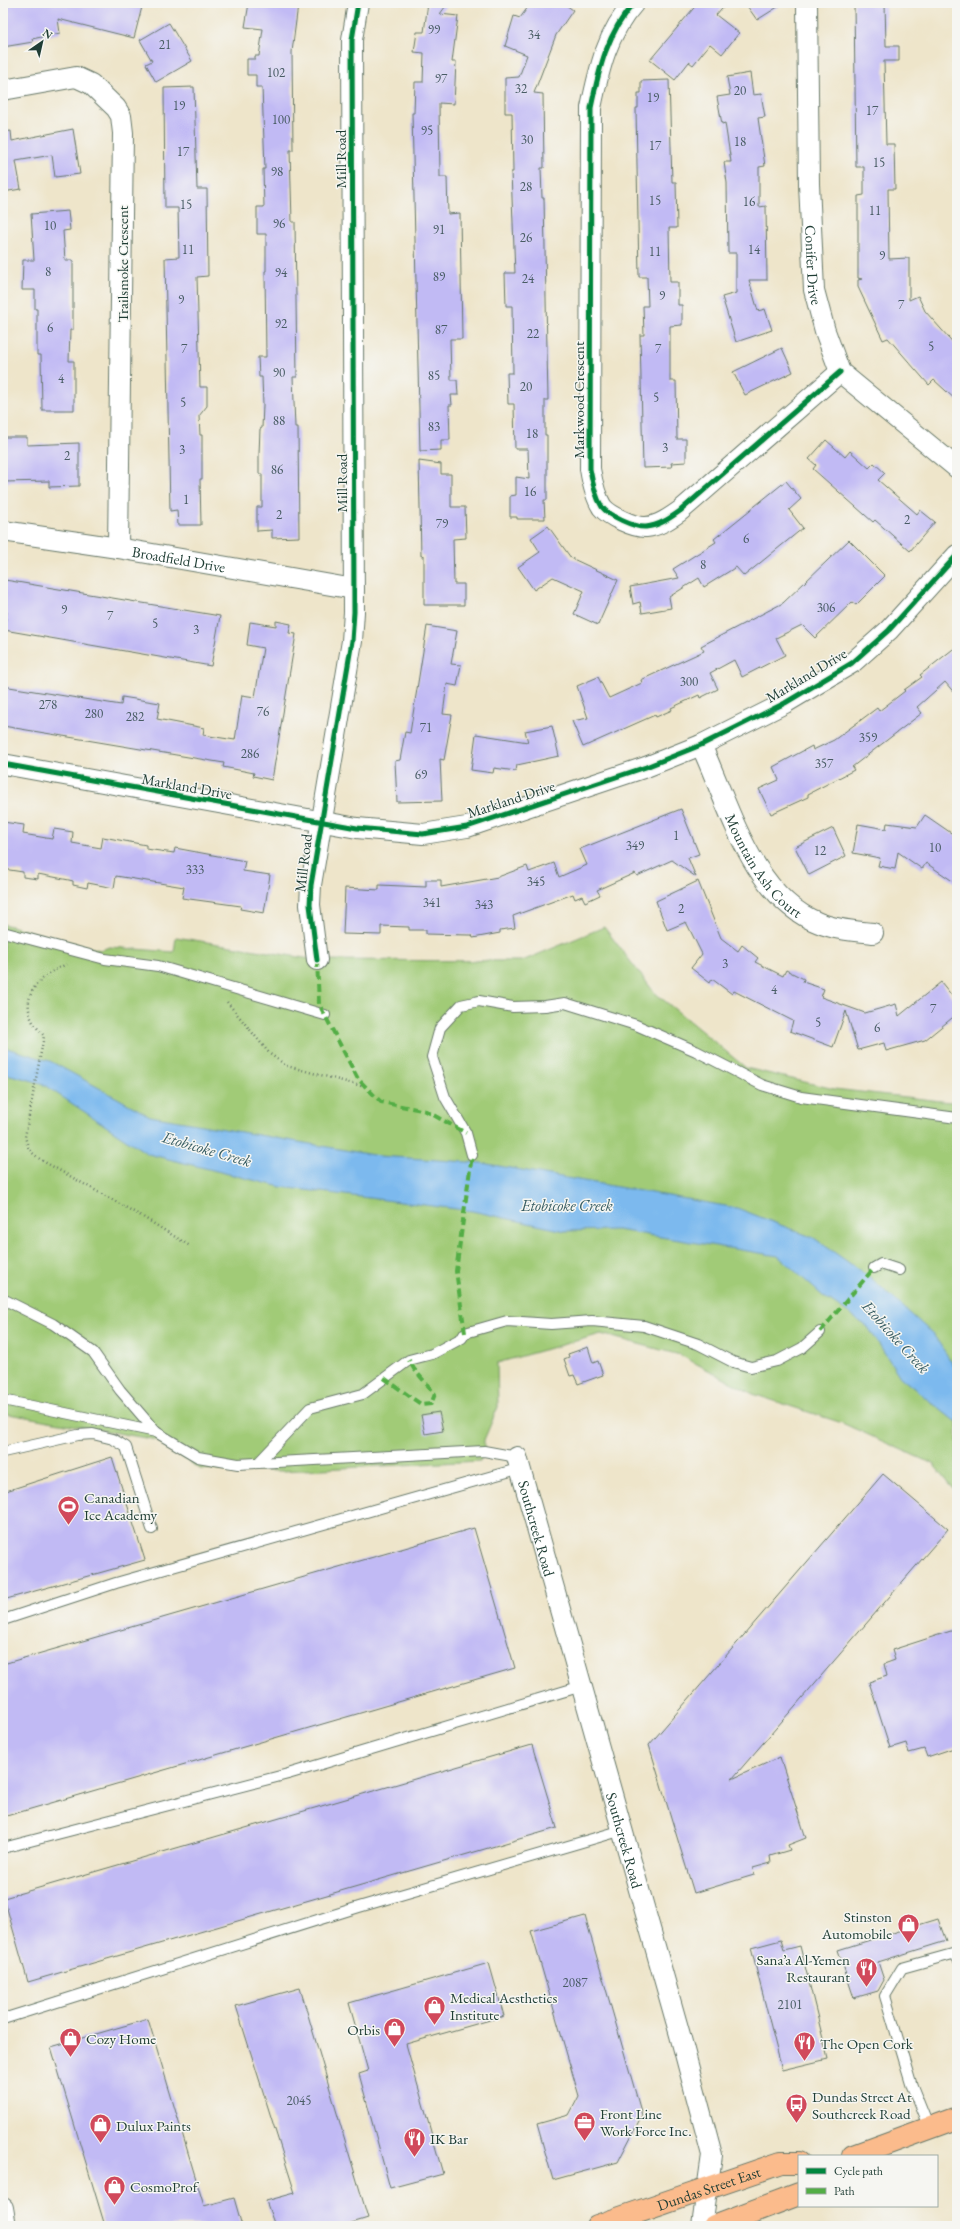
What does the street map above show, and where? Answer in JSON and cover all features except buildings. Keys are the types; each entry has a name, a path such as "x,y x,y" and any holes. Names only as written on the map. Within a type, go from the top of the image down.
{"main road":[{"path":"856,2155 957,2118"},
{"name":"Dundas Street East","path":"597,2226 781,2163 798,2163"},
{"path":"714,2226 798,2195"}],"street":[{"name":"Mill Road","path":"317,960 310,905 320,822 352,641 354,590 352,40 358,3"},
{"name":"Markwood Crescent","path":"634,3 620,18 607,46 598,73 591,108 590,468 593,484 603,507 623,521 646,527 662,522 680,511 840,372"},
{"name":"Conifer Drive","path":"808,3 809,184 814,290 825,331 840,372"},
{"name":"Trailsmoke Crescent","path":"3,90 76,76 91,84 116,108 121,116 123,148 118,548"},
{"path":"840,372 957,468"},
{"name":"Broadfield Drive","path":"3,531 118,548 354,590"},
{"name":"Markland Drive","path":"3,764 357,828 423,834 467,827 646,767 701,745 785,704 852,663 889,630 957,555"},
{"name":"Mountain Ash Court","path":"701,745 746,848 764,880 773,891 794,910 819,923 840,929 873,933"},
{"name":"Southcreek Road","path":"519,1463 623,1830 712,2155 702,2226"},
{"path":"3,2208 6,2226"}],"lane":[{"path":"3,932 105,959 158,966 325,1016"},
{"path":"472,1155 466,1133 445,1097 432,1057 440,1028 461,1005 478,1001 513,1007 545,1006 565,1003 636,1025 696,1051 762,1085 801,1097 957,1118"},
{"path":"874,1268 881,1264 898,1270"},
{"path":"3,1300 53,1324 93,1352 120,1390 156,1432 198,1457 238,1464 484,1452 519,1463"},
{"path":"258,1463 310,1408 363,1394 409,1360 432,1354 462,1338 465,1333 507,1321 551,1324 592,1321 644,1326 698,1344 733,1362 751,1367 777,1361 802,1348 820,1332"},
{"path":"3,1400 156,1432"},
{"path":"3,1452 78,1435 93,1434 114,1439 126,1447 152,1529"},
{"path":"3,1620 116,1583 519,1463"},
{"path":"3,1848 288,1774 582,1686"},
{"path":"3,2019 359,1907 623,1830"},
{"path":"929,2128 912,2086 885,1996 902,1968 956,1953 957,1958"}],"path":[{"path":"91,955 51,971 33,988 29,1002 31,1018 44,1036 25,1137 29,1150 41,1160 143,1217 190,1246"},
{"path":"204,980 234,1007 270,1054 287,1066 365,1087"}],"green space":[{"path":"3,924 100,950 110,947 174,952 176,937 317,960 522,961 604,927 654,992 746,1068 834,1089 950,1102 957,1098 957,1493 933,1464 842,1423 753,1394 680,1355 601,1334 497,1363 498,1407 484,1440 484,1451 480,1461 283,1471 200,1469 157,1440 3,1413"}],"water":[{"name":"Etobicoke Creek","path":"3,1047 50,1061 150,1116 379,1156 482,1163 737,1208 814,1238 872,1279 933,1334 957,1370 957,1423 900,1377 868,1327 824,1297 778,1256 617,1230 565,1231 472,1211 281,1187 148,1154 41,1083 3,1073"}],"marked path":[{"path":"317,960 319,1004 358,1079 381,1102 426,1111 466,1133"},
{"path":"465,1333 456,1271 472,1155"},
{"path":"820,1332 874,1268"},
{"path":"384,1378 422,1405 431,1404 435,1394 414,1369 409,1360"}],"cycle path":[{"path":"317,960 310,905 311,885 352,641 354,612 352,40 358,3"},
{"path":"634,3 617,27 605,52 597,79 591,108 590,469 597,498 602,507 622,521 635,526 646,527 664,521 680,511 840,372"},
{"path":"3,764 357,828 423,834 467,827 646,767 701,745 785,703 852,663 889,630 957,555"}],"place":[{"name":"Canadian Ice Academy","path":"69,1526"},
{"name":"Stinston Automobile","path":"908,1944"},
{"name":"Sana’a Al-Yemen Restaurant","path":"866,1988"},
{"name":"Medical Aesthetics Institute","path":"435,2026"},
{"name":"Orbis","path":"395,2048"},
{"name":"Cozy Home","path":"70,2058"},
{"name":"The Open Cork","path":"804,2062"},
{"name":"Dundas Street At Southcreek Road","path":"797,2124"},
{"name":"Front Line Work Force Inc.","path":"584,2142"},
{"name":"Dulux Paints","path":"101,2144"},
{"name":"IK Bar","path":"415,2158"},
{"name":"CosmoProf","path":"114,2206"}]}
